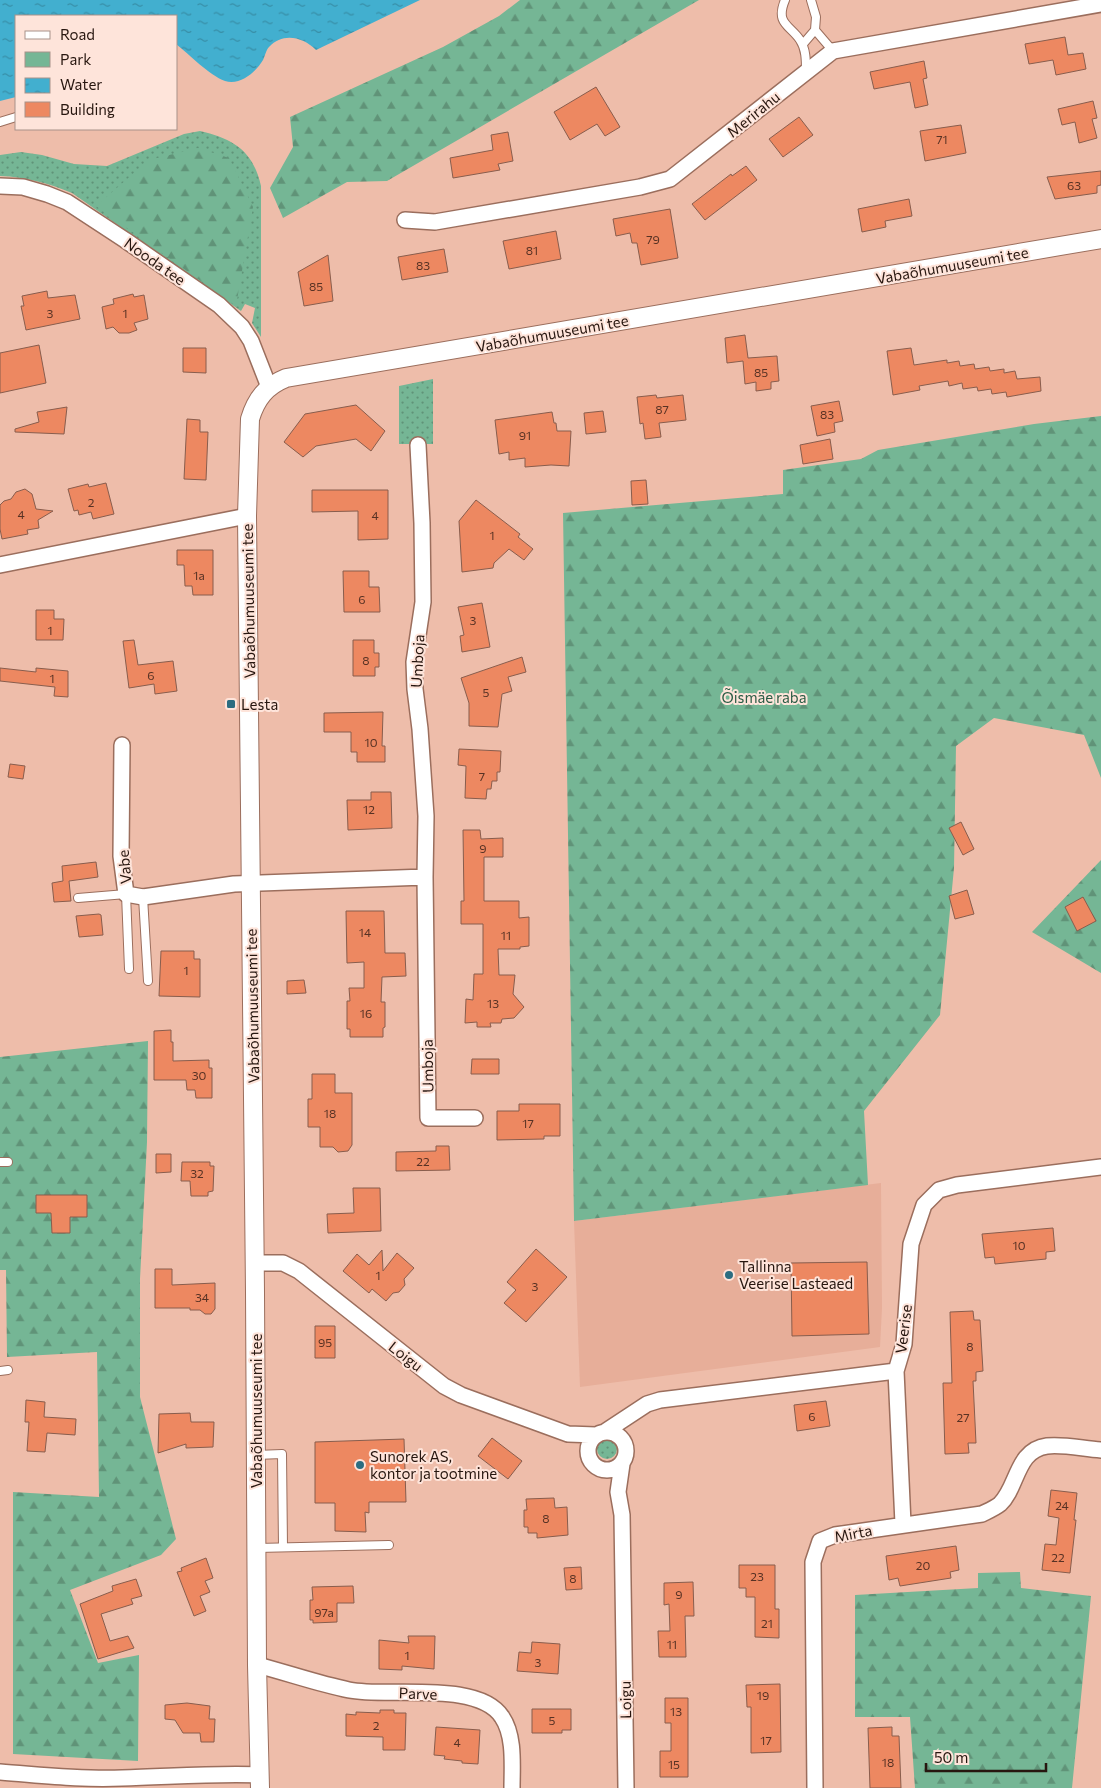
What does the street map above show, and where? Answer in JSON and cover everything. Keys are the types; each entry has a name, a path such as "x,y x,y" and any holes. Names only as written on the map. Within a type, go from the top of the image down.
{"street":[{"name":"Merirahu","path":"405,220 435,222 640,187 670,179 833,51 1101,4"},
{"name":"Nooda tee","path":"0,186 23,187 67,202 219,305 242,327 251,341 269,386"},
{"name":"Vabaõhumuuseumi tee","path":"260,1781 257,1665 247,516 250,419 258,398 269,386 286,378 1101,239"},
{"name":"Umboja","path":"418,445 422,523 423,602 414,671 426,816 428,1118 475,1118"},
{"path":"0,565 247,516"},
{"name":"Vabe","path":"122,745 121,856 126,894 143,897 250,883"},
{"path":"250,883 425,877"},
{"name":"Veerise","path":"601,1433 647,1404 660,1400 896,1371 904,1344 911,1244 924,1205 940,1190 957,1185 1101,1167"},
{"name":"Loigu","path":"255,1263 283,1263 299,1272 444,1386 461,1395 568,1434 601,1433"},
{"path":"896,1371 903,1524"},
{"path":"626,1444 618,1434 601,1433 589,1446 589,1458 592,1463 603,1470 616,1468 622,1464 627,1455 626,1444 632,1414"},
{"name":"Loigu","path":"568,1434 589,1458"},
{"name":"Mirta","path":"815,1788 813,1562 820,1541 835,1534 982,1514 999,1505 1008,1492 1022,1462 1030,1453 1045,1446 1101,1450"},
{"name":"Loigu","path":"622,1464 618,1492 622,1515 626,1788"},
{"name":"Loigu","path":"603,1470 618,1492"},
{"name":"Parve","path":"257,1665 351,1690 461,1695 486,1702 502,1717 509,1735 512,1788"},
{"path":"0,1772 75,1783 166,1775 260,1781"}],"lane":[{"path":"785,0 782,14 785,24 800,39 806,53 806,71"},
{"path":"802,44 815,30 816,18 810,0"},
{"path":"815,30 833,51"},
{"path":"0,122 15,117"},
{"path":"78,898 126,894 129,969"},
{"path":"143,897 148,981"},
{"path":"256,1456 282,1454 282,1547"},
{"path":"257,1548 389,1545"}],"shaded area":[{"name":"Tallinna Veerise Lasteaed","path":"881,1183 882,1308 880,1347 580,1387 574,1221"}],"green space":[{"path":"520,0 699,0 387,181 347,182 283,218 270,188 293,147 290,117 443,47 499,16"},
{"path":"200,131 232,142 240,148 253,163 261,186 261,337 252,323 255,308 245,304 241,311 72,193 37,181 0,176 0,155 21,152 42,155 74,164 107,166 184,134"},
{"path":"198,148 229,158 253,207 236,306 96,206 149,160"},
{"path":"433,379 433,444 399,444 399,386"},
{"name":"Õismäe raba","path":"1101,416 1101,778 1084,735 994,718 956,746 954,868 940,1015 864,1111 868,1185 574,1221 563,513 783,494 783,470 861,459 878,450 1034,424"},
{"path":"1101,860 1101,973 1032,932"},
{"path":"148,1041 147,1142 140,1279 140,1397 176,1539 161,1555 70,1590 98,1663 139,1655 138,1761 13,1754 13,1492 99,1497 97,1352 7,1357 6,1270 0,1270 0,1057"},
{"path":"603,1439 611,1439 617,1445 617,1453 611,1459 603,1459 597,1453 597,1445"},
{"path":"1020,1572 1021,1588 1091,1596 1072,1788 915,1788 910,1717 855,1717 855,1595 978,1588 978,1573"}],"water":[{"path":"0,0 420,0 316,50 299,39 280,39 269,47 263,60 252,73 236,82 225,81 219,78 178,46 178,15 15,15 15,97 0,101"}],"building":[{"path":"1065,37 1068,55 1083,53 1086,69 1056,75 1053,60 1029,64 1025,44"},
{"path":"924,61 927,78 923,79 928,105 915,108 910,82 874,89 870,72"},
{"path":"596,87 620,127 605,136 597,124 570,140 554,112"},
{"path":"1093,101 1097,118 1092,119 1097,138 1079,143 1075,122 1062,125 1058,109"},
{"path":"799,117 813,135 783,157 769,139"},
{"path":"961,125 966,153 925,161 920,131"},
{"path":"508,132 513,161 498,164 500,170 453,178 450,158 493,150 491,135"},
{"path":"746,166 757,180 705,220 692,204 731,174 732,176"},
{"path":"1101,171 1101,185 1097,186 1097,193 1055,199 1047,177"},
{"path":"909,199 912,216 885,221 886,227 862,232 858,209"},
{"path":"670,209 678,258 641,265 637,243 632,243 630,233 616,236 613,219"},
{"path":"556,231 561,259 509,269 503,241"},
{"path":"444,249 448,272 402,280 398,257"},
{"path":"328,255 333,301 304,306 298,272"},
{"path":"47,291 48,298 75,295 80,319 26,330 21,306 24,306 22,296"},
{"path":"133,294 134,297 144,295 148,319 134,323 137,330 129,333 119,333 113,327 106,329 102,307 114,304 113,299"},
{"path":"745,335 748,358 777,356 779,381 771,382 771,389 756,391 756,382 745,384 743,361 727,363 725,338"},
{"path":"39,345 46,383 0,393 0,353"},
{"path":"183,348 206,348 206,373 183,372"},
{"path":"911,348 914,365 947,360 947,363 959,361 960,366 974,364 975,369 989,367 990,371 1004,369 1004,373 1015,371 1017,379 1040,377 1041,391 1007,397 1006,392 992,394 991,389 978,391 977,387 963,389 962,383 949,386 948,381 919,386 920,390 893,395 887,351"},
{"path":"656,395 657,398 683,395 686,420 659,423 661,437 645,439 643,423 640,424 637,397"},
{"path":"839,401 843,421 834,423 835,432 817,436 811,406"},
{"path":"356,405 385,431 371,451 356,439 316,446 303,457 284,442 305,414"},
{"path":"67,407 64,434 15,432 15,429 39,422 37,412"},
{"path":"603,411 606,432 586,434 584,413"},
{"path":"552,412 557,431 571,431 569,466 525,467 525,458 509,460 509,452 499,454 495,420"},
{"path":"187,419 200,420 200,432 208,432 206,480 184,479"},
{"path":"830,439 833,459 803,464 800,445"},
{"path":"646,480 648,504 632,505 631,481"},
{"path":"106,483 114,514 93,519 91,512 79,515 78,510 74,511 68,489 88,484 89,487"},
{"path":"25,489 32,494 36,509 53,511 38,520 39,528 27,530 28,534 2,539 0,505 4,501 11,499 16,492"},
{"path":"312,490 388,490 388,539 358,540 358,511 312,512"},
{"path":"476,500 520,534 518,537 533,549 524,560 509,549 494,563 493,568 462,572 459,521"},
{"path":"177,550 213,550 213,595 193,595 192,586 185,586 184,565 177,565"},
{"path":"343,571 369,571 369,587 379,587 380,612 344,612"},
{"path":"482,603 490,647 462,652 460,636 464,635 458,607"},
{"path":"36,610 54,610 54,619 64,619 63,640 36,640"},
{"path":"134,640 138,665 173,661 177,691 155,694 154,684 129,688 123,641"},
{"path":"353,640 374,640 374,653 379,653 379,667 375,667 375,676 353,676"},
{"path":"522,657 526,672 508,677 512,691 502,694 498,727 469,726 469,703 461,678"},
{"path":"0,668 36,672 36,668 68,671 68,697 54,696 55,687 0,681"},
{"path":"383,712 382,746 385,746 385,762 357,762 357,752 351,752 351,732 324,732 324,713"},
{"path":"459,749 501,751 500,772 497,772 497,781 492,781 491,789 487,789 486,799 465,798 466,766 458,765"},
{"path":"10,764 25,766 23,779 8,777"},
{"path":"371,792 391,792 392,828 348,830 347,800 371,800"},
{"path":"961,822 974,849 963,855 949,828"},
{"path":"463,830 480,830 481,839 503,838 503,857 484,857 484,901 519,901 519,918 529,917 529,946 520,947 520,949 498,949 499,975 515,975 513,994 524,1007 514,1018 502,1019 501,1023 490,1023 491,1027 477,1027 477,1022 465,1023 466,999 473,1000 474,974 483,974 483,924 461,924 461,901 464,901"},
{"path":"96,862 98,877 69,881 71,901 54,902 52,883 63,881 62,866"},
{"path":"967,890 974,914 955,919 949,896"},
{"path":"1083,897 1096,921 1077,931 1065,907"},
{"path":"346,911 384,911 385,953 405,953 406,976 382,977 381,1002 385,1002 383,1037 350,1037 350,1029 347,1029 347,1001 350,1001 349,988 364,988 364,962 347,963"},
{"path":"101,915 103,935 79,937 76,916"},
{"path":"161,951 194,951 194,959 200,959 200,997 159,996"},
{"path":"304,980 306,993 287,994 287,981"},
{"path":"171,1030 173,1061 209,1060 209,1068 212,1068 212,1098 196,1098 195,1090 187,1090 186,1080 154,1080 154,1031"},
{"path":"472,1059 499,1059 499,1074 471,1074"},
{"path":"312,1074 335,1074 335,1093 352,1093 352,1145 348,1151 338,1152 333,1147 320,1147 320,1127 308,1127 308,1099 312,1099"},
{"path":"519,1104 560,1104 560,1136 544,1136 544,1139 497,1140 497,1111 519,1111"},
{"path":"436,1146 449,1146 450,1170 396,1171 396,1152 436,1151"},
{"path":"156,1154 171,1154 171,1172 156,1173"},
{"path":"182,1162 210,1162 210,1166 214,1166 213,1191 208,1192 208,1196 191,1196 190,1181 181,1181"},
{"path":"353,1188 380,1188 381,1231 328,1233 327,1214 354,1213"},
{"path":"36,1195 87,1195 87,1217 70,1217 70,1233 52,1233 51,1213 36,1213"},
{"path":"1053,1228 1055,1251 1046,1252 1046,1259 995,1264 994,1257 985,1258 982,1234"},
{"path":"536,1249 567,1277 526,1322 504,1303 516,1290 507,1282"},
{"path":"382,1250 383,1271 397,1253 414,1268 404,1279 405,1285 399,1292 393,1293 386,1301 372,1289 369,1293 343,1271 357,1254 369,1265"},
{"path":"867,1262 869,1334 792,1336 791,1263"},
{"path":"155,1269 172,1269 172,1285 215,1283 215,1309 211,1314 205,1314 200,1310 190,1310 190,1308 155,1308"},
{"path":"973,1311 974,1320 980,1320 983,1371 976,1372 976,1381 973,1381 976,1443 968,1443 969,1453 945,1454 943,1383 952,1383 950,1312"},
{"path":"315,1326 335,1326 335,1358 315,1358"},
{"path":"26,1400 45,1402 44,1417 76,1419 75,1435 47,1433 45,1452 27,1451 29,1422 25,1422"},
{"path":"826,1401 830,1426 797,1431 794,1405"},
{"path":"190,1413 191,1422 214,1422 213,1447 186,1448 186,1444 158,1453 159,1414"},
{"path":"492,1438 522,1461 508,1479 478,1456"},
{"name":"Sunorek AS, kontor ja tootmine","path":"404,1439 406,1502 369,1502 369,1513 365,1512 366,1532 335,1531 335,1503 315,1503 315,1442"},
{"path":"1051,1490 1077,1493 1070,1573 1042,1570 1045,1544 1056,1545 1059,1518 1048,1516"},
{"path":"554,1498 555,1508 567,1507 568,1535 537,1538 537,1533 528,1533 528,1527 524,1527 524,1510 527,1510 526,1499"},
{"path":"956,1546 959,1570 950,1572 951,1578 900,1586 898,1578 889,1580 886,1556"},
{"path":"206,1558 213,1578 205,1581 210,1592 200,1596 206,1611 194,1616 177,1572 182,1571 181,1568"},
{"path":"739,1565 775,1565 775,1609 779,1609 779,1638 755,1637 755,1597 746,1597 746,1588 739,1588"},
{"path":"581,1567 582,1589 566,1590 564,1568"},
{"path":"136,1579 142,1596 131,1599 133,1604 101,1614 110,1641 128,1636 134,1648 98,1659 80,1604 113,1591 112,1586"},
{"path":"693,1582 694,1616 685,1616 686,1657 659,1657 658,1631 670,1631 669,1604 664,1605 664,1583"},
{"path":"353,1586 354,1603 337,1603 337,1622 313,1623 313,1620 310,1620 310,1600 313,1600 312,1587"},
{"path":"408,1636 435,1636 434,1669 402,1666 402,1670 379,1669 379,1640 409,1643"},
{"path":"532,1642 560,1644 558,1674 517,1671 519,1652 531,1653"},
{"path":"780,1684 781,1752 751,1753 751,1707 747,1707 746,1685"},
{"path":"665,1698 688,1698 688,1777 660,1777 660,1751 671,1751 671,1723 665,1723"},
{"path":"187,1703 210,1706 209,1719 215,1719 214,1742 201,1742 200,1733 183,1733 175,1720 165,1719 165,1705"},
{"path":"532,1709 571,1709 571,1730 562,1730 562,1733 532,1733"},
{"path":"380,1710 394,1710 394,1713 406,1713 405,1750 383,1750 383,1737 346,1736 346,1714 356,1715 356,1712 380,1713"},
{"path":"436,1727 480,1730 478,1764 462,1763 462,1761 444,1759 445,1756 434,1755"},
{"path":"892,1727 892,1736 899,1736 901,1788 870,1788 868,1728"}],"place":[{"name":"Lesta","path":"231,704"},
{"name":"Tallinna Veerise Lasteaed","path":"729,1275"},
{"name":"Sunorek AS, kontor ja tootmine","path":"360,1465"}]}
